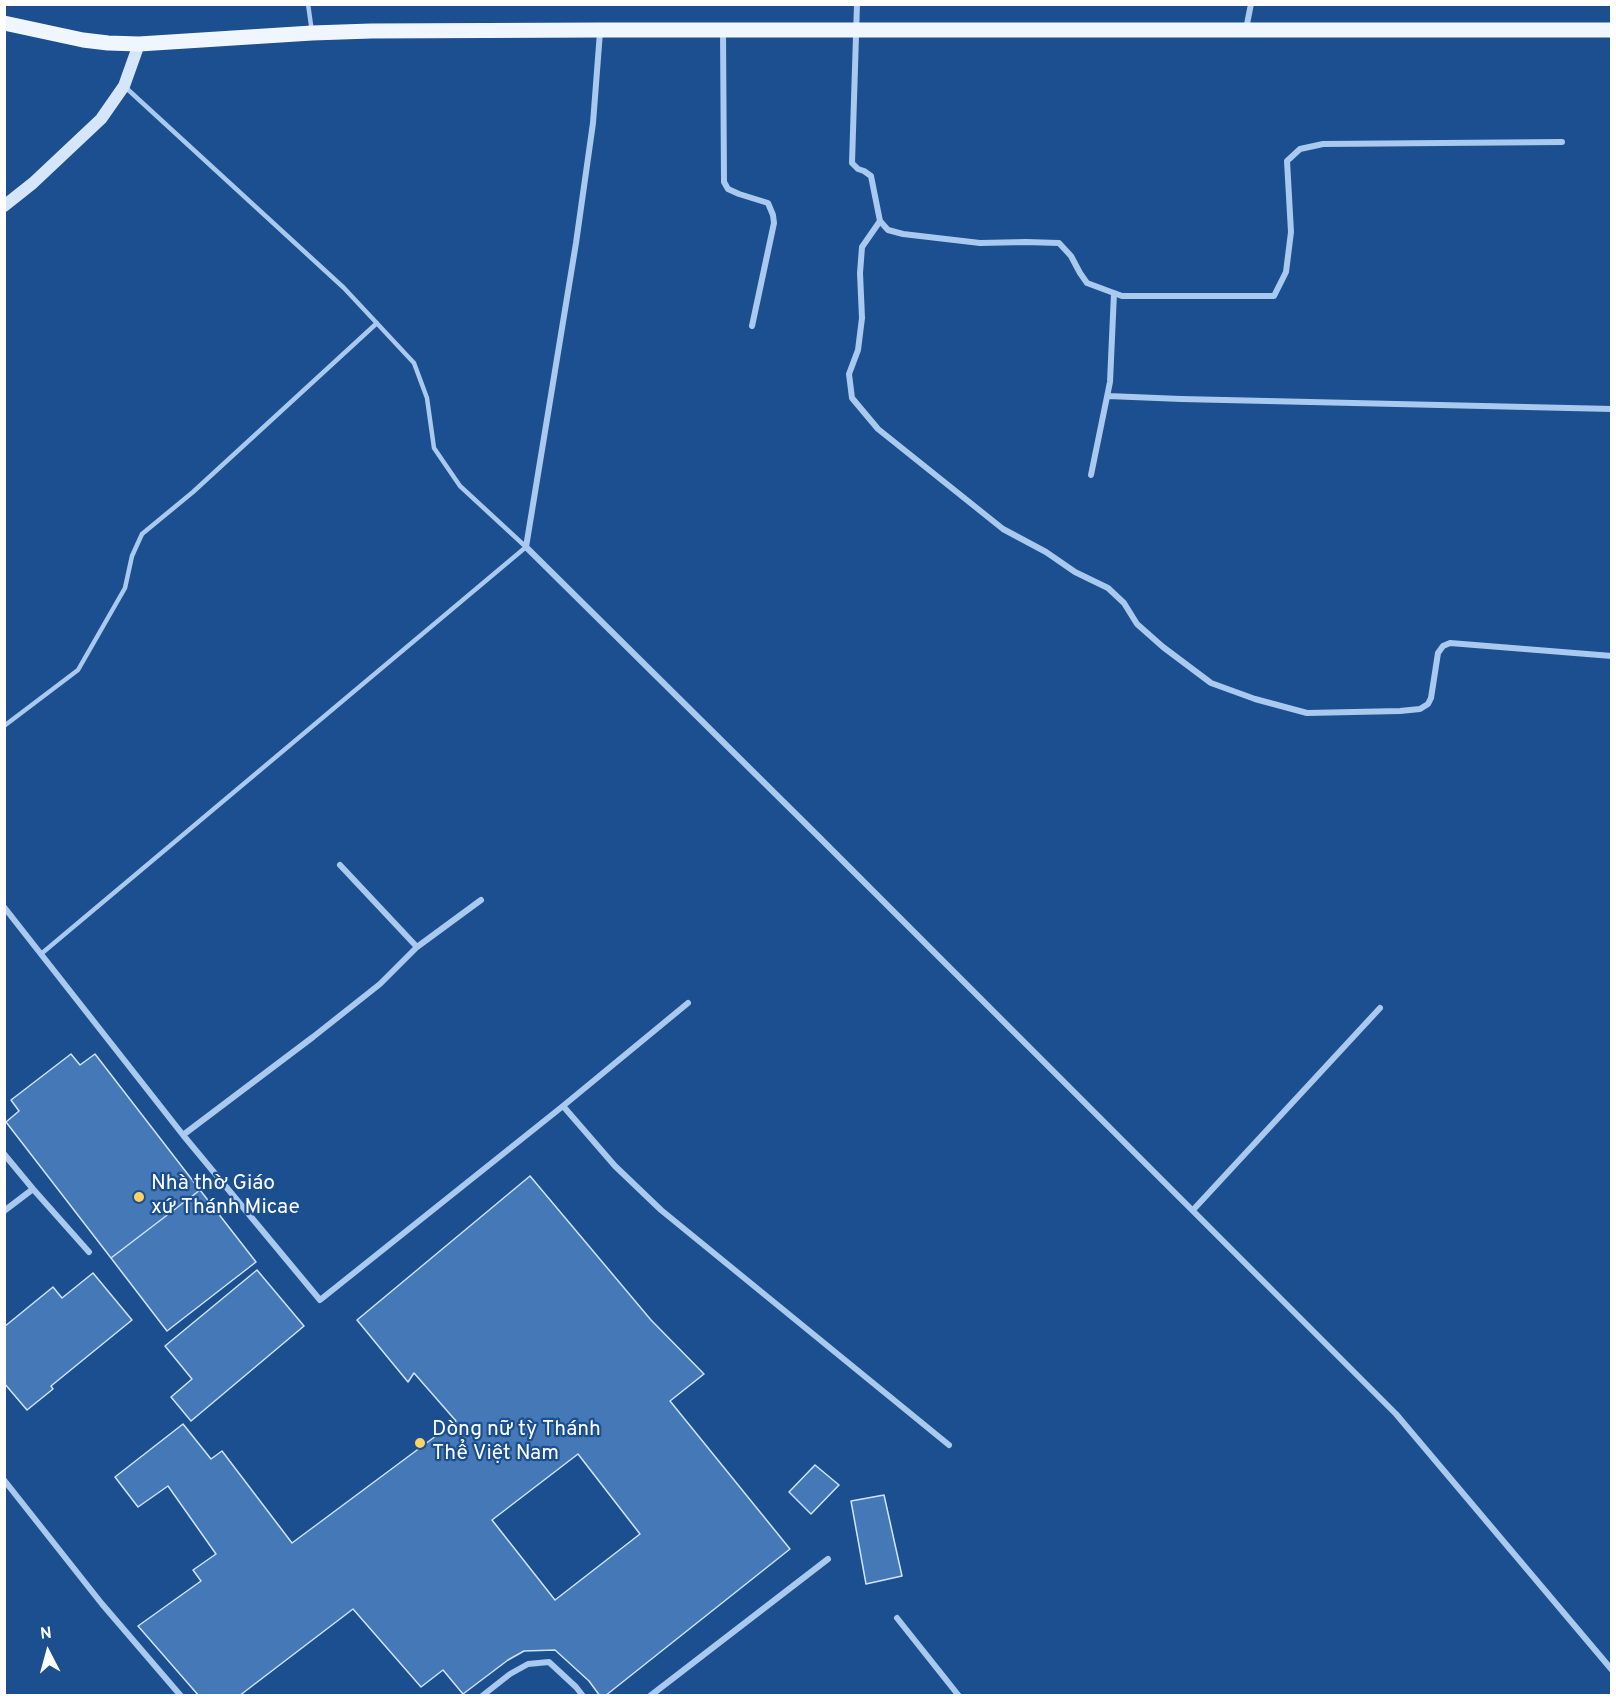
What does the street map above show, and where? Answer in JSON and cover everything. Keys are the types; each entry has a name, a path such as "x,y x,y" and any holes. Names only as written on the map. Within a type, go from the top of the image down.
{"main road":[{"path":"4,22 83,40 139,44 371,31 1611,30"},
{"path":"4,206 33,183 100,119 124,86 139,44"}],"street":[{"path":"857,4 852,163 871,176 880,221 888,230 903,234 980,243 1059,243 1071,256 1087,283 1122,296 1274,296 1286,272 1291,232 1287,161 1300,149 1323,144 1562,142"},
{"path":"1246,30 1251,4"},
{"path":"600,30 593,123 576,243 526,547 1396,1414 1611,1670"},
{"path":"723,30 724,182 728,189 768,203 774,223 752,326"},
{"path":"880,221 862,247 860,273 862,318 858,350 849,374 852,398 878,429 1003,530 1046,552 1075,572 1108,588 1124,603 1137,624 1211,683 1285,709 1307,713 1400,711 1420,709 1428,704 1438,653 1443,646 1449,643 1611,656"},
{"path":"1091,475 1110,382 1114,293"},
{"path":"1108,396 1611,408"},
{"path":"340,865 417,947"},
{"path":"183,1135 314,1037 380,984 417,947 481,900"},
{"path":"4,907 183,1135 320,1300 688,1003"},
{"path":"1193,1210 1380,1008"},
{"path":"563,1106 615,1166 661,1210 949,1445"},
{"path":"4,1154 89,1252"},
{"path":"4,1211 33,1189"},
{"path":"4,1480 102,1604 182,1695"},
{"path":"650,1695 828,1559"},
{"path":"897,1618 959,1695"},
{"path":"482,1695 528,1664 549,1662 583,1695"}],"lane":[{"path":"308,4 312,33"},
{"path":"41,954 526,547 460,486 434,448 427,398 414,363 344,288 124,86"},
{"path":"4,726 78,670 125,588 132,556 142,534 193,492 377,323"}],"building":[{"path":"71,1054 80,1065 95,1054 200,1190 111,1258 6,1122 19,1111 11,1100"},
{"path":"530,1176 651,1320 704,1374 670,1401 790,1549 605,1696 600,1696 589,1681 555,1650 524,1651 508,1660 463,1694 443,1670 421,1687 353,1609 239,1696 199,1696 138,1626 201,1581 193,1570 216,1554 168,1486 138,1507 115,1477 183,1424 211,1459 222,1451 292,1543 456,1421 414,1373 408,1382 357,1320","holes":["578,1454 640,1534 555,1600 492,1520"]},
{"path":"200,1190 256,1262 167,1331 111,1258"},
{"path":"257,1270 304,1326 191,1421 171,1397 192,1379 165,1346"},
{"path":"93,1273 132,1320 51,1386 53,1389 27,1410 4,1383 4,1327 53,1287 62,1298"},
{"path":"815,1465 839,1485 811,1514 789,1492"},
{"path":"884,1495 902,1576 866,1584 851,1501"}],"place":[{"name":"Nhà thờ Giáo xứ Thánh Micae","path":"139,1197"},
{"name":"Dòng nữ tỳ Thánh Thể Việt Nam","path":"420,1443"}]}
